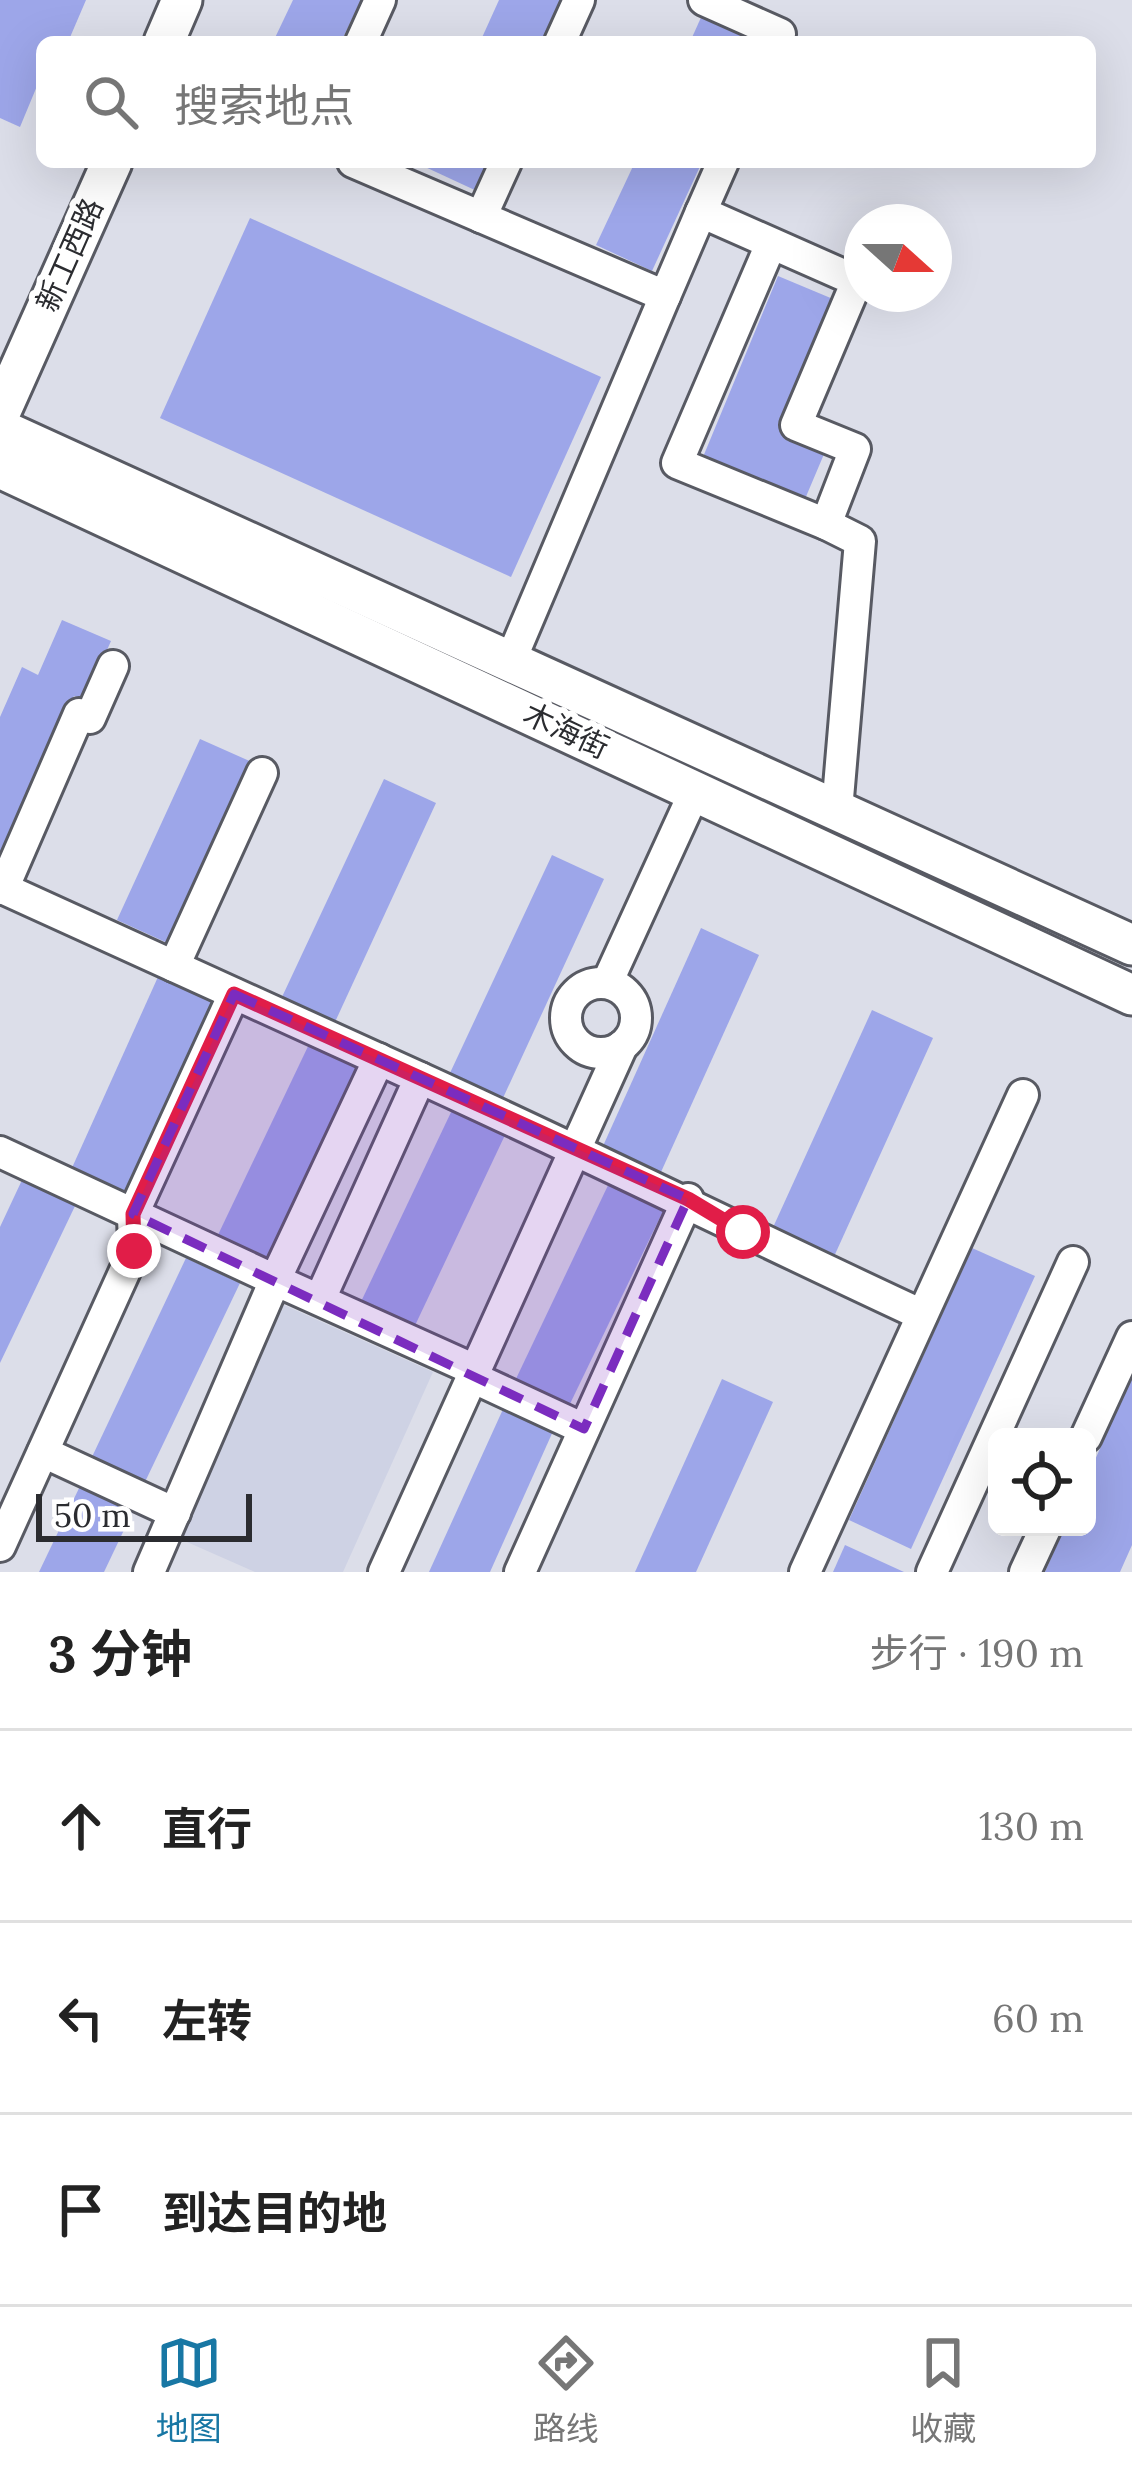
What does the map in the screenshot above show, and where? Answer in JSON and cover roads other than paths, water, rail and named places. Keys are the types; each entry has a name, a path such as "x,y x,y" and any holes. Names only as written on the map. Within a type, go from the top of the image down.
{"main road":[{"path":"167,36 182,0"},
{"name":"新工西路","path":"1,438 110,168"},
{"name":"木海街","path":"1,438 510,662 1132,945"},
{"name":"木海街","path":"1,438 695,791 1132,995"}],"street":[{"path":"364,36 380,0"},
{"path":"563,36 579,0"},
{"path":"704,0 779,36"},
{"path":"366,168 665,296"},
{"path":"481,217 503,168"},
{"path":"510,662 720,168"},
{"path":"701,212 857,281 796,425 855,449 826,524"},
{"path":"771,244 677,463 860,542 837,810"},
{"path":"113,666 90,718 79,714 2,888 688,1199 743,1232 922,1315"},
{"path":"174,966 262,773"},
{"path":"607,983 695,791"},
{"path":"383,1572 636,1016 628,994 607,983 584,987 568,1005 568,1027 590,1051 622,1046"},
{"path":"0,1546 134,1251 133,1214 234,994"},
{"path":"149,1572 275,1280 379,1059"},
{"path":"320,1299 420,1078"},
{"path":"805,1572 1023,1095"},
{"path":"0,1152 320,1299 584,1429"},
{"path":"520,1572 688,1199"},
{"path":"932,1572 1073,1262"},
{"path":"1090,1428 1132,1337"},
{"path":"43,1452 175,1513"},
{"path":"1025,1572 1042,1536"}]}
